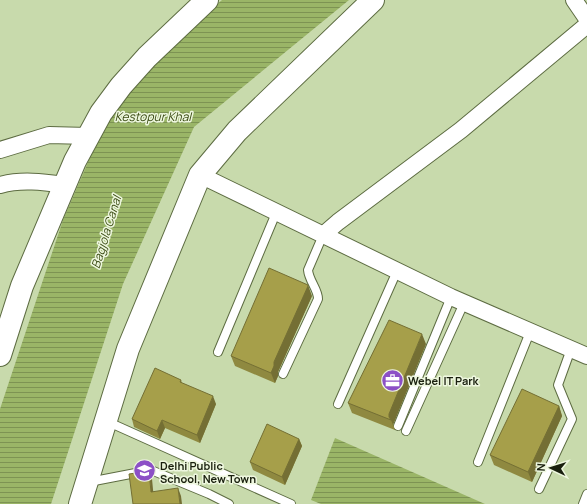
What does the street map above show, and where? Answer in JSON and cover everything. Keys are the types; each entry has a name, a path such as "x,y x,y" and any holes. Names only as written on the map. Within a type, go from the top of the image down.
{"street":[{"path":"0,355 4,329 75,161 101,113 121,86 147,58 207,0"},
{"path":"80,504 128,349 200,175 237,131 373,0"},
{"path":"574,0 587,19"},
{"path":"323,235 338,222 461,130 587,26"},
{"path":"0,150 50,135 88,136"},
{"path":"200,175 458,300 587,356"},
{"path":"0,185 29,181 65,184"}],"lane":[{"path":"218,352 276,213"},
{"path":"283,374 318,299 318,294 308,270 323,235"},
{"path":"338,404 397,271"},
{"path":"398,426 458,300"},
{"path":"406,431 458,300"},
{"path":"478,462 530,332"},
{"path":"539,489 572,419 558,385 571,349"},
{"path":"105,421 291,504"},
{"path":"86,482 151,470 229,504"},
{"path":"583,504 587,494"}],"water":[{"name":"Kestopur Khal","path":"222,0 349,0 194,127 123,284 51,504 0,504 0,409 63,220 120,88"},
{"path":"335,438 485,504 321,504 311,500"}],"building":[{"path":"269,268 308,285 274,362 271,373 231,356"},
{"name":"Webel IT Park","path":"389,320 422,334 389,414 391,420 348,403"},
{"path":"155,368 181,380 180,382 213,396 197,435 162,420 157,431 132,419"},
{"path":"522,389 559,406 528,472 490,455"},
{"path":"267,424 299,439 282,477 250,462"},
{"path":"149,471 151,492 178,488 180,504 133,504 129,474"}],"place":[{"name":"Webel IT Park","path":"393,380"},
{"name":"Delhi Public School, New Town","path":"144,471"}],"water label":[{"name":"Bagjola Canal","path":"106,232"}]}
